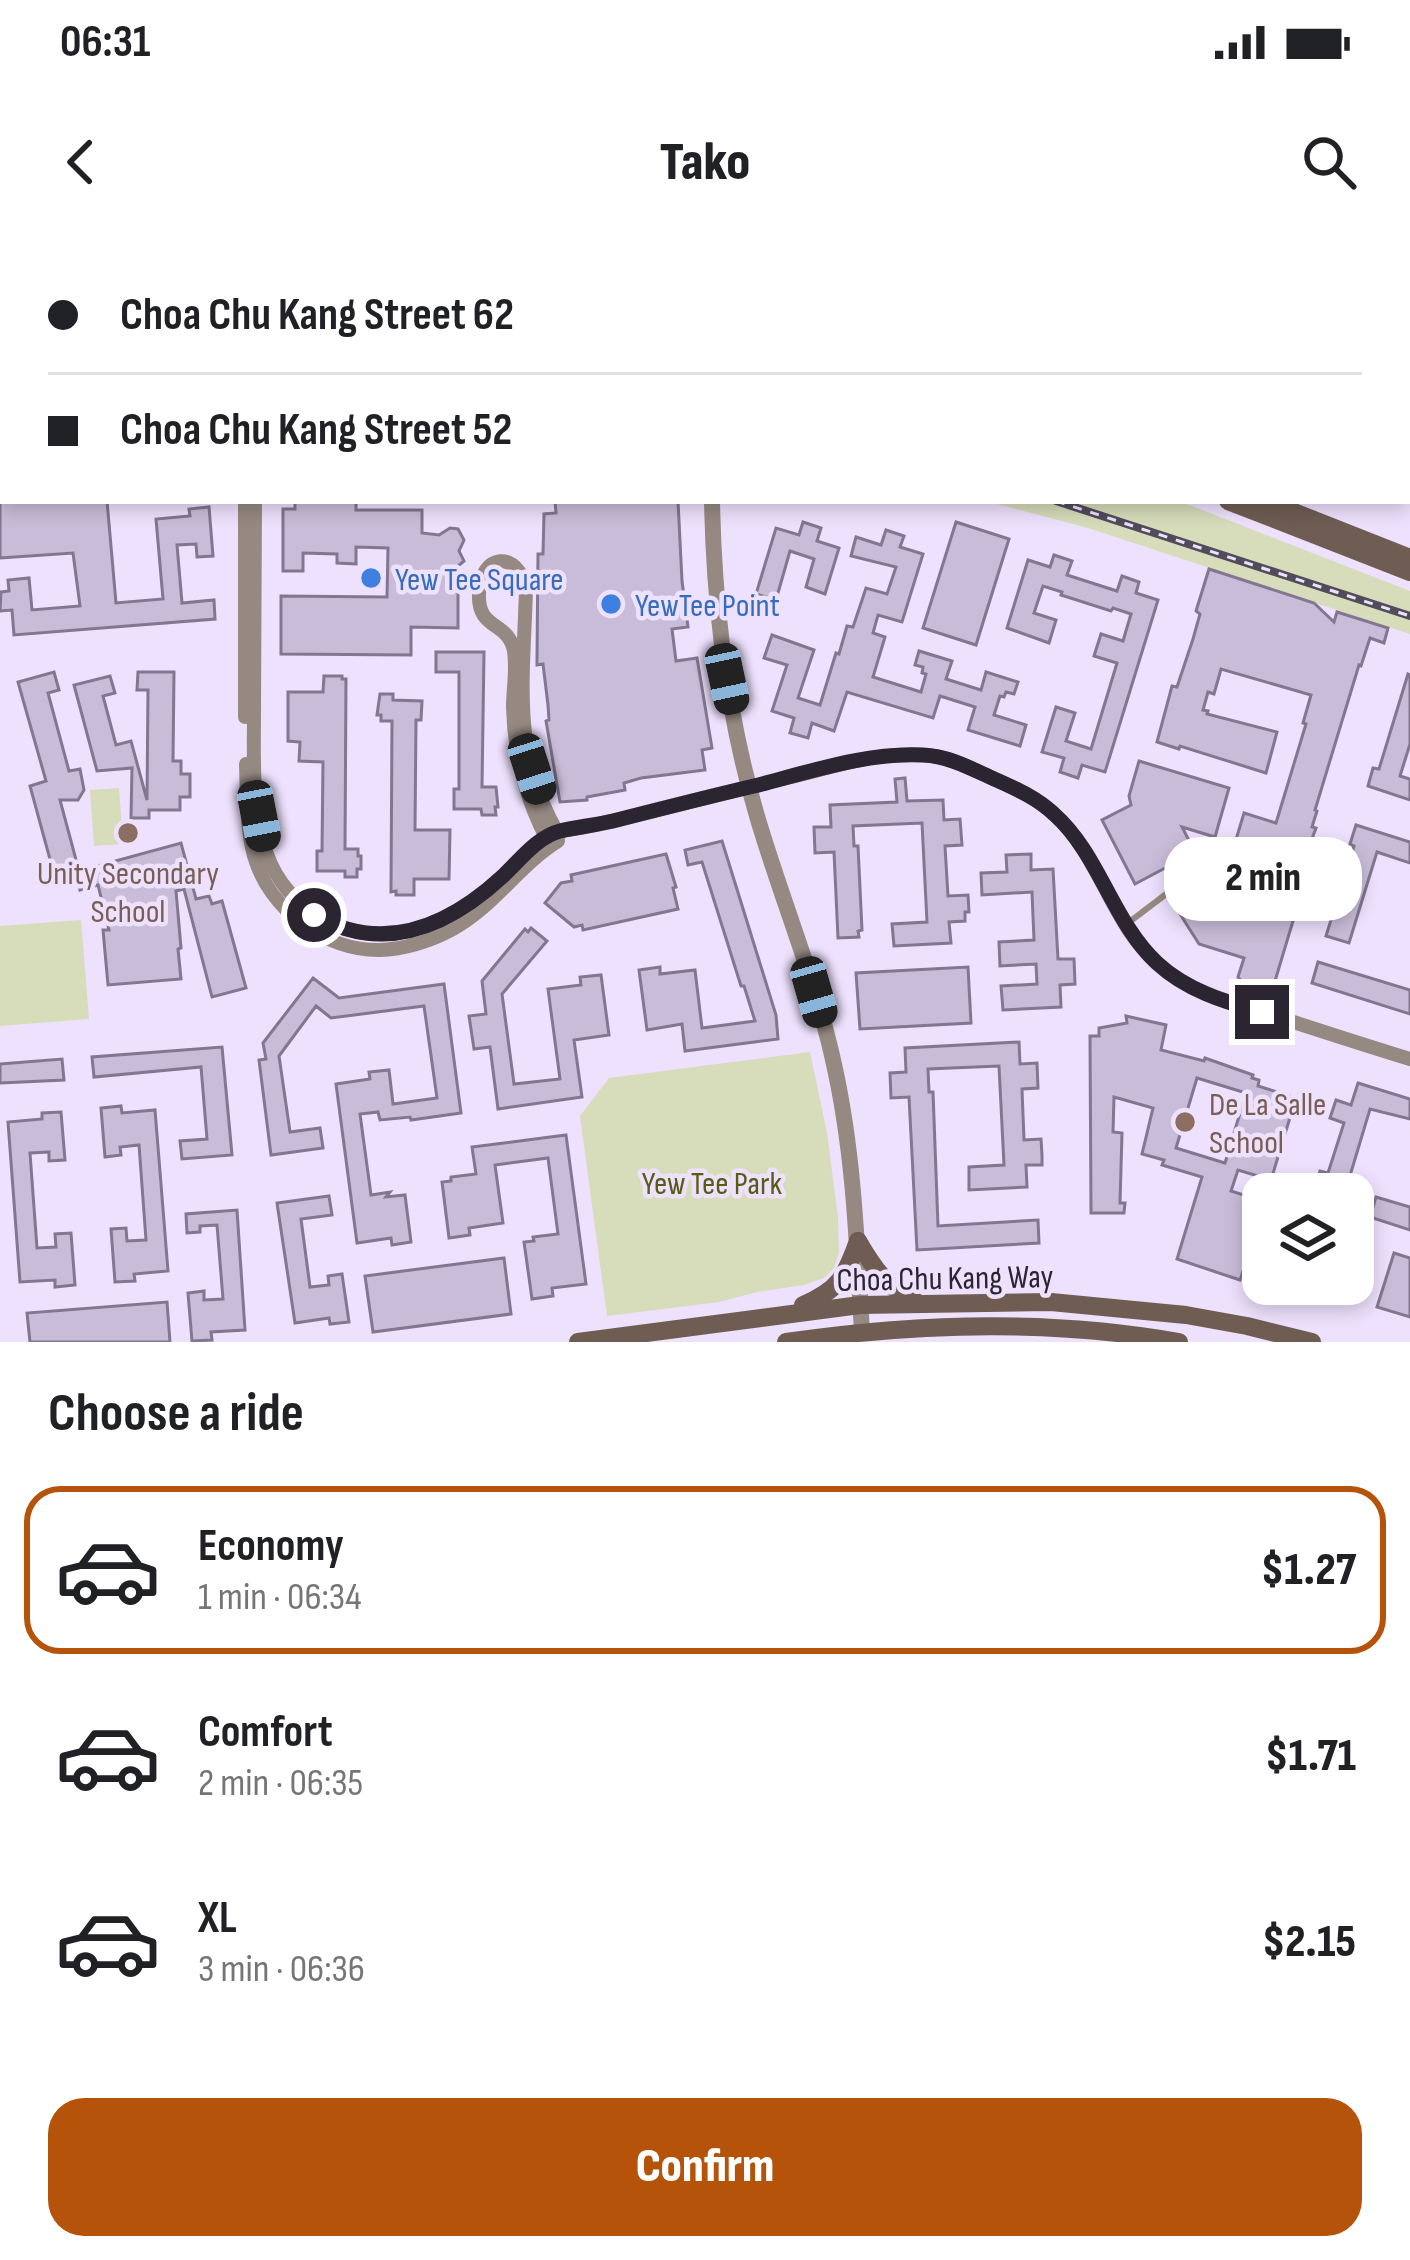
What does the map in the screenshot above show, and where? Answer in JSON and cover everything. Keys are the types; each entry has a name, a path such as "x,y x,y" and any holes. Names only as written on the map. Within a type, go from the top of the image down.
{"main road":[{"path":"1236,504 1410,572"},
{"path":"1274,504 1410,558"},
{"path":"858,1241 885,1280 899,1294 920,1303"},
{"path":"782,1314 828,1294 839,1284 858,1241"},
{"name":"Choa Chu Kang Way","path":"578,1342 860,1305 1051,1302 1139,1309 1312,1342"},
{"name":"Choa Chu Kang Way","path":"786,1342 980,1326 1179,1342"}],"street":[{"path":"245,504 250,750"},
{"path":"255,504 248,816 253,855 279,904 319,926 333,942 379,950 428,940 452,929 484,908 557,837 849,763 899,754 931,755 1026,793 1058,817 1125,926 1155,961 1191,988 1410,1058"},
{"path":"712,504 720,636 750,787 836,1072 858,1241 862,1333"},
{"path":"496,562 517,566 526,588 522,718 532,769 557,837 525,782 514,736 510,638 481,615 482,574 496,562"},
{"path":"957,1342 980,1326"}],"lane":[{"path":"1125,926 1221,856"}],"green space":[{"path":"997,504 1187,504 1410,591 1410,634 1088,528"},
{"path":"119,788 123,844 94,846 90,790"},
{"path":"81,920 89,1019 0,1026 0,926"},
{"name":"Yew Tee Park","path":"810,1052 838,1217 839,1253 834,1268 824,1278 804,1285 607,1316 580,1116 609,1078"}],"building":[{"path":"0,504 107,504 116,603 163,599 156,519 190,516 189,509 209,507 213,556 197,557 196,544 177,545 182,603 214,600 215,619 14,635 12,610 0,611 1,592 9,591 8,580 29,578 32,610 80,606 73,553 0,558"},
{"name":"Yew Tee Square","path":"295,504 356,504 356,510 422,510 422,533 439,535 458,529 464,540 459,551 464,561 458,566 458,628 411,627 411,655 281,654 281,596 387,597 388,548 356,547 356,564 337,563 337,554 303,553 303,571 283,571 283,509 295,509"},
{"path":"555,504 678,504 688,627 672,629 676,661 697,658 712,748 702,750 705,770 641,778 624,783 625,790 560,802 546,721 543,664 537,665 538,554 543,554 544,514 556,513"},
{"path":"803,522 821,528 817,541 839,548 825,594 806,587 814,559 790,551 776,600 756,594 776,528 799,535"},
{"path":"956,522 1009,539 976,645 923,628"},
{"path":"886,530 904,536 900,547 923,554 902,622 878,615 873,633 885,637 873,677 921,692 926,674 915,665 919,651 952,661 946,679 981,690 986,672 1018,682 1014,694 1000,696 994,715 1026,725 1020,746 968,730 975,707 940,696 933,718 847,692 834,731 812,723 808,738 790,733 794,718 772,711 787,665 764,658 772,635 814,650 798,698 820,705 836,653 847,626 853,627 866,588 887,594 896,567 851,556 856,537 881,545"},
{"path":"1054,555 1072,561 1067,575 1117,591 1122,576 1139,582 1136,593 1158,600 1105,772 1082,765 1078,778 1060,772 1064,758 1042,752 1056,707 1075,713 1066,741 1091,749 1117,663 1094,656 1101,634 1123,641 1131,614 1043,586 1034,613 1056,620 1049,643 1007,628 1028,560 1050,567"},
{"path":"1209,569 1314,603 1334,622 1337,612 1388,628 1384,643 1370,638 1359,665 1315,810 1312,827 1316,828 1299,873 1235,849 1235,843 1244,813 1276,823 1311,695 1221,669 1214,694 1208,692 1203,710 1277,732 1266,773 1157,742 1172,686 1177,687 1193,639"},
{"path":"436,652 484,652 482,787 496,787 496,815 482,815 481,809 454,809 454,789 459,789 459,672 436,672"},
{"path":"54,672 59,690 48,693 69,771 80,769 84,790 78,800 60,800 79,871 181,843 196,899 209,896 212,904 222,901 246,988 212,997 184,889 176,891 181,979 108,985 103,930 109,930 98,885 80,890 78,879 57,885 30,786 46,781 18,682"},
{"path":"138,672 174,672 173,761 181,761 181,774 190,774 190,797 180,797 180,810 149,810 149,818 131,818 132,768 97,771 74,685 110,676 115,693 103,696 116,745 131,741 147,800 148,690 137,690"},
{"path":"1408,674 1410,744 1400,776 1410,779 1410,800 1368,786 1373,768 1379,769"},
{"path":"324,676 346,679 345,849 358,849 361,856 357,877 345,877 345,871 317,871 317,851 322,851 323,762 299,761 300,742 288,741 288,692 323,692"},
{"path":"380,694 393,694 393,700 422,701 421,720 416,720 415,830 450,830 449,879 414,879 414,895 391,892 392,721 381,721 377,715"},
{"path":"1139,761 1229,788 1215,837 1182,827 1195,852 1135,884 1102,820 1131,805"},
{"path":"905,778 907,801 943,800 944,820 960,819 962,845 945,846 948,896 968,895 969,912 965,912 965,921 949,922 951,943 894,946 892,924 927,922 922,823 853,826 862,930 859,937 838,938 834,852 815,853 814,827 831,827 830,805 897,802 895,779"},
{"path":"1356,825 1410,842 1410,863 1377,852 1349,943 1326,936"},
{"path":"722,841 776,1015 778,1039 685,1051 682,1024 647,1030 639,970 660,967 660,974 695,970 702,1028 755,1021 702,862 688,865 685,850"},
{"path":"666,854 678,909 583,930 545,903 561,883 572,881 571,875"},
{"path":"1031,854 1031,870 1053,869 1058,959 1074,959 1075,984 1060,985 1061,1007 1003,1010 1001,986 1037,984 1036,964 1000,966 999,942 1034,940 1032,892 982,895 981,873 1007,872 1006,855"},
{"path":"1241,882 1299,901 1272,991 1241,981 1244,958 1199,944 1180,914"},
{"path":"531,928 547,941 502,994 514,1084 560,1079 548,989 581,985 580,977 601,975 609,1035 574,1040 582,1097 498,1109 490,1047 474,1049 469,1016 486,1014 482,981 525,929"},
{"path":"1318,962 1410,990 1410,1014 1312,983"},
{"path":"968,967 971,1023 860,1029 856,973"},
{"path":"313,978 339,998 444,984 461,1113 411,1120 380,1120 378,1112 360,1114 371,1195 405,1195 411,1242 392,1245 391,1238 357,1243 336,1084 370,1079 369,1072 389,1070 393,1104 437,1098 424,1006 331,1018 316,1006 279,1056 290,1132 320,1128 323,1148 271,1155 259,1060 266,1059 263,1043"},
{"path":"1126,1016 1166,1025 1161,1050 1205,1058 1253,1075 1258,1086 1296,1098 1273,1173 1238,1170 1231,1191 1242,1194 1240,1280 1177,1259 1202,1177 1142,1154 1153,1108 1114,1097 1113,1132 1122,1133 1120,1203 1125,1203 1124,1213 1091,1213 1090,1036 1099,1036 1099,1028 1127,1023","holes":["1197,1078 1246,1093 1225,1163 1176,1148"]},
{"path":"1019,1042 1020,1064 1037,1063 1038,1088 1022,1089 1024,1140 1041,1139 1042,1165 1026,1165 1027,1187 969,1190 969,1167 1004,1165 999,1066 928,1069 938,1226 1038,1220 1039,1243 917,1250 909,1097 891,1098 890,1073 906,1072 905,1048"},
{"path":"222,1047 232,1155 182,1159 180,1141 207,1139 201,1067 94,1077 92,1057"},
{"path":"62,1059 64,1080 0,1083 0,1064"},
{"path":"1358,1083 1410,1099 1410,1119 1370,1109 1351,1173 1328,1173 1344,1123 1330,1118 1336,1100 1351,1105"},
{"path":"121,1106 122,1113 155,1110 168,1271 134,1274 135,1281 115,1282 111,1229 126,1228 127,1241 146,1240 139,1145 120,1147 121,1155 105,1157 101,1108"},
{"path":"61,1112 65,1160 49,1161 49,1152 30,1153 37,1248 56,1247 55,1234 71,1233 75,1285 55,1287 55,1280 20,1282 8,1122"},
{"path":"566,1135 586,1284 552,1288 553,1296 532,1299 524,1242 558,1234 548,1158 495,1165 503,1223 469,1228 470,1235 449,1238 442,1182 476,1174 472,1147"},
{"path":"329,1196 332,1215 301,1219 310,1287 329,1285 328,1276 342,1274 349,1322 330,1324 329,1318 295,1323 277,1203"},
{"path":"1376,1197 1410,1207 1410,1230 1374,1218"},
{"path":"237,1210 245,1330 211,1332 212,1340 192,1341 188,1293 204,1291 204,1300 223,1299 217,1225 187,1233 186,1214"},
{"path":"1394,1253 1410,1258 1410,1317 1377,1307"},
{"path":"504,1258 511,1314 373,1332 365,1276"},
{"path":"167,1302 170,1342 30,1342 27,1313"}],"railway":[{"path":"1065,504 1410,616"}],"place":[{"name":"Yew Tee Square","path":"371,578"},
{"name":"YewTee Point","path":"611,604"},
{"name":"Unity Secondary School","path":"128,833"},
{"name":"De La Salle School","path":"1185,1122"}],"route":[{"path":"314,915 346,929 400,933 423,927 476,899 536,844 556,832 849,763 899,754 931,755 1038,800 1071,833 1125,926 1162,968 1191,988 1262,1012"}]}
